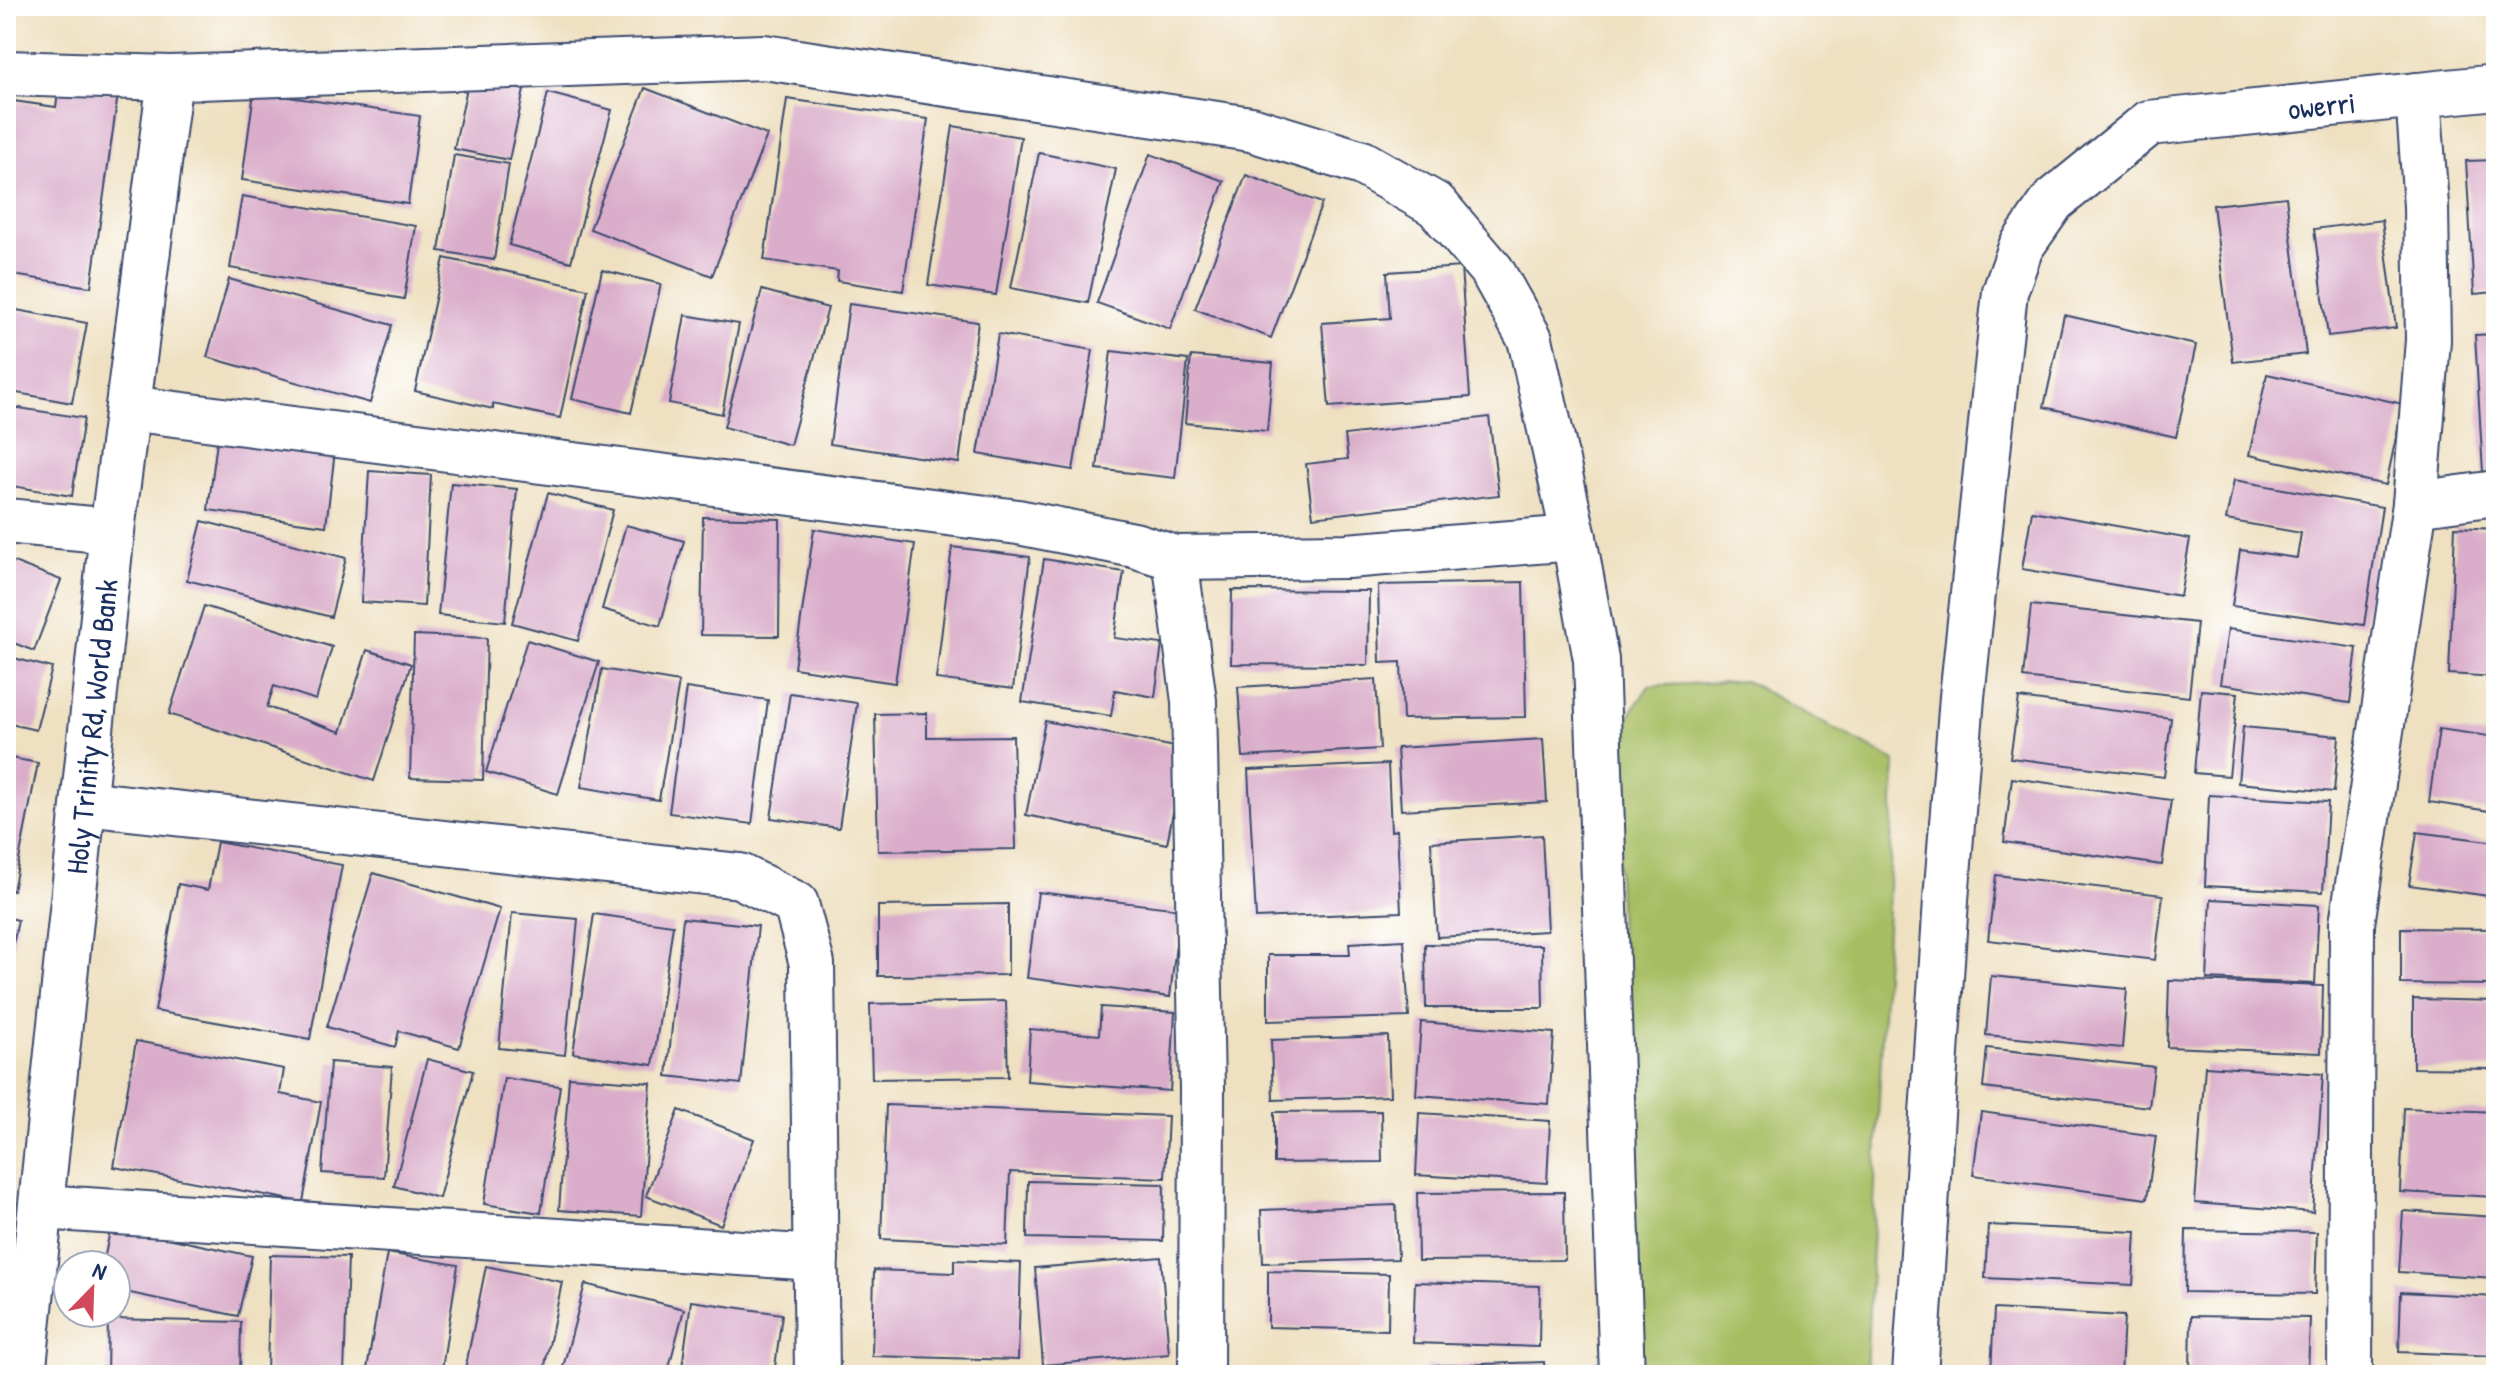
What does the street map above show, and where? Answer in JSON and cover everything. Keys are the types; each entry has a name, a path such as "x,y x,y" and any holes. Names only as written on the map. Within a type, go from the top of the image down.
{"street":[{"path":"6,73 170,78 764,57 1251,129 1362,163 1436,205 1492,271 1530,339 1574,538 1596,660 1622,1375"},
{"name":"Holy Trinity Rd, World Bank","path":"23,1375 112,531 170,78"},
{"name":"owerri","path":"1915,1375 1961,713 2005,292 2021,247 2053,201 2149,123 2496,87"},
{"path":"2350,1375 2352,924 2415,504 2428,340 2426,206 2418,95"},
{"path":"128,408 1018,522 1134,545 1175,558 1347,556 1574,538"},
{"path":"2415,504 2496,493"},
{"path":"6,521 112,531"},
{"path":"1175,558 1194,701 1202,1088 1201,1375"},
{"path":"84,803 740,876 796,904 812,964 817,1375"},
{"path":"41,1207 816,1258"}],"green space":[{"path":"1745,681 1895,761 1866,1375 1633,1375 1614,738 1649,686"}],"building":[{"path":"469,78 524,90 509,160 454,149"},
{"path":"59,87 118,94 91,287 6,274 6,100 56,107"},
{"path":"645,88 767,135 712,276 590,229"},
{"path":"254,92 420,116 408,204 242,180"},
{"path":"548,93 612,110 571,262 509,245"},
{"path":"787,99 928,119 903,291 837,281 838,271 764,260"},
{"path":"953,126 1021,137 996,295 928,285"},
{"path":"1039,153 1116,169 1088,303 1011,288"},
{"path":"1150,154 1224,181 1170,329 1097,303"},
{"path":"454,155 509,164 494,260 439,251"},
{"path":"2496,160 2496,292 2474,294 2466,161"},
{"path":"1246,175 1322,203 1271,338 1195,309"},
{"path":"242,196 416,226 404,299 230,268"},
{"path":"2286,197 2306,354 2233,362 2213,205"},
{"path":"2382,220 2396,328 2328,336 2314,229"},
{"path":"444,258 588,289 560,418 493,404 493,409 415,391"},
{"path":"1461,267 1470,397 1329,407 1322,323 1390,318 1387,272"},
{"path":"602,270 661,284 631,413 572,399"},
{"path":"229,279 392,325 370,403 207,357"},
{"path":"762,290 828,308 790,445 724,427"},
{"path":"849,304 978,322 959,463 830,444"},
{"path":"6,308 87,323 72,403 6,391"},
{"path":"685,315 739,324 722,414 669,403"},
{"path":"2064,315 2196,345 2176,437 2044,407"},
{"path":"998,334 1093,350 1073,470 978,454"},
{"path":"2496,334 2496,473 2483,473 2475,335"},
{"path":"1111,351 1188,360 1175,478 1097,469"},
{"path":"1191,356 1273,363 1267,431 1185,423"},
{"path":"2267,374 2403,404 2386,485 2249,455"},
{"path":"6,406 84,418 72,496 6,485"},
{"path":"1489,417 1499,495 1313,517 1306,464 1348,459 1345,435"},
{"path":"219,426 336,443 326,526 208,510"},
{"path":"369,471 431,475 424,606 361,602"},
{"path":"2234,480 2382,507 2364,625 2232,606 2240,550 2297,558 2301,533 2226,520"},
{"path":"451,483 517,489 505,622 438,615"},
{"path":"548,493 613,510 578,641 512,623"},
{"path":"2032,511 2190,539 2180,596 2022,569"},
{"path":"703,517 780,519 779,636 701,635"},
{"path":"202,521 346,558 331,617 187,580"},
{"path":"626,525 684,541 660,626 602,609"},
{"path":"2455,527 2496,529 2496,677 2449,674"},
{"path":"814,529 915,544 895,683 794,668"},
{"path":"952,547 1030,557 1013,689 936,679"},
{"path":"6,559 61,580 34,651 6,640"},
{"path":"1044,559 1124,572 1114,638 1162,644 1155,697 1115,690 1111,716 1022,702"},
{"path":"1523,582 1526,717 1403,719 1401,662 1380,663 1378,585"},
{"path":"1232,590 1369,591 1368,665 1231,664"},
{"path":"2031,605 2197,623 2189,697 2023,678"},
{"path":"204,606 332,647 316,700 274,686 267,707 341,732 367,650 411,664 374,781 169,714"},
{"path":"2228,629 2357,648 2350,703 2220,684"},
{"path":"414,635 487,638 483,780 410,778"},
{"path":"527,640 599,662 558,794 486,772"},
{"path":"6,656 52,668 36,730 6,723"},
{"path":"602,669 679,682 659,800 581,787"},
{"path":"1376,679 1380,749 1243,757 1238,687"},
{"path":"686,688 768,700 752,824 669,813"},
{"path":"2201,690 2238,693 2229,776 2194,773"},
{"path":"790,693 857,703 839,828 771,818"},
{"path":"2019,698 2171,718 2164,777 2010,758"},
{"path":"927,713 927,737 1013,736 1016,849 878,851 875,714"},
{"path":"1045,721 1185,749 1167,844 1026,815"},
{"path":"2243,727 2339,736 2334,792 2238,783"},
{"path":"2439,729 2496,737 2496,812 2429,802"},
{"path":"1543,739 1547,802 1401,810 1397,748"},
{"path":"6,757 38,763 13,891 6,889"},
{"path":"1388,764 1391,831 1397,830 1401,912 1256,918 1248,770"},
{"path":"2012,778 2171,800 2162,865 2004,842"},
{"path":"2209,795 2328,802 2323,892 2205,886"},
{"path":"2417,832 2496,842 2496,897 2409,885"},
{"path":"1542,835 1547,931 1437,937 1431,842"},
{"path":"217,842 342,865 310,1039 155,1011 178,884 208,890"},
{"path":"373,873 500,909 459,1048 399,1031 395,1047 327,1027"},
{"path":"1996,875 2163,895 2155,960 1988,940"},
{"path":"1038,892 1180,909 1170,997 1027,978"},
{"path":"2211,899 2319,905 2315,984 2207,979"},
{"path":"1008,904 1008,975 878,976 878,906"},
{"path":"512,913 578,919 565,1055 499,1048"},
{"path":"594,914 673,925 653,1065 573,1053"},
{"path":"6,917 18,920 7,976 6,976"},
{"path":"683,918 758,926 741,1084 667,1076"},
{"path":"2401,928 2496,929 2496,985 2401,984"},
{"path":"1404,940 1409,1017 1268,1021 1268,955 1350,955 1349,943"},
{"path":"1425,944 1542,945 1543,1008 1426,1008"},
{"path":"1991,976 2127,989 2122,1048 1986,1035"},
{"path":"2169,980 2323,986 2321,1053 2167,1047"},
{"path":"2413,999 2496,1001 2496,1069 2413,1068"},
{"path":"1006,1001 1008,1077 872,1079 870,1004"},
{"path":"1101,1007 1175,1012 1170,1091 1027,1081 1030,1029 1099,1035"},
{"path":"1421,1022 1554,1033 1549,1104 1416,1095"},
{"path":"1388,1036 1390,1096 1273,1100 1271,1040"},
{"path":"136,1041 284,1069 280,1094 321,1102 303,1202 114,1167"},
{"path":"1987,1048 2154,1067 2149,1107 1983,1088"},
{"path":"427,1059 473,1071 439,1198 394,1186"},
{"path":"330,1062 392,1067 384,1177 322,1173"},
{"path":"2205,1066 2323,1074 2313,1212 2195,1203"},
{"path":"569,1077 651,1083 641,1216 559,1210"},
{"path":"504,1078 560,1086 541,1213 484,1204"},
{"path":"886,1105 1168,1116 1165,1178 1010,1172 1007,1245 881,1239"},
{"path":"2404,1108 2496,1112 2496,1197 2400,1192"},
{"path":"679,1110 754,1139 721,1225 646,1196"},
{"path":"1381,1111 1382,1162 1274,1163 1274,1112"},
{"path":"1981,1112 2156,1136 2147,1199 1973,1175"},
{"path":"1419,1113 1550,1121 1547,1183 1416,1175"},
{"path":"1028,1181 1164,1184 1163,1241 1027,1238"},
{"path":"1564,1192 1565,1260 1418,1261 1417,1193"},
{"path":"1396,1205 1398,1259 1263,1263 1261,1210"},
{"path":"2403,1211 2496,1217 2496,1278 2399,1272"},
{"path":"1988,1225 2136,1232 2133,1285 1985,1278"},
{"path":"111,1226 252,1256 238,1316 132,1293 132,1249 106,1249"},
{"path":"2186,1230 2317,1232 2315,1294 2185,1292"},
{"path":"387,1253 458,1265 441,1375 366,1375"},
{"path":"270,1255 348,1257 344,1375 267,1375"},
{"path":"1161,1257 1169,1354 1043,1365 1035,1268"},
{"path":"954,1260 1021,1263 1018,1360 872,1356 874,1270 954,1273"},
{"path":"486,1266 562,1282 543,1375 464,1375"},
{"path":"1268,1271 1389,1274 1388,1330 1268,1327"},
{"path":"1415,1282 1540,1286 1539,1347 1413,1343"},
{"path":"585,1284 684,1309 667,1375 561,1375"},
{"path":"2401,1292 2496,1297 2496,1356 2399,1352"},
{"path":"691,1301 782,1314 774,1375 681,1375"},
{"path":"1994,1309 2124,1316 2121,1375 1991,1375"},
{"path":"2191,1316 2310,1318 2308,1375 2190,1375"},
{"path":"132,1320 241,1322 240,1375 107,1375 108,1329 132,1329"},
{"path":"1544,1362 1545,1375 1425,1375 1425,1366"}]}
